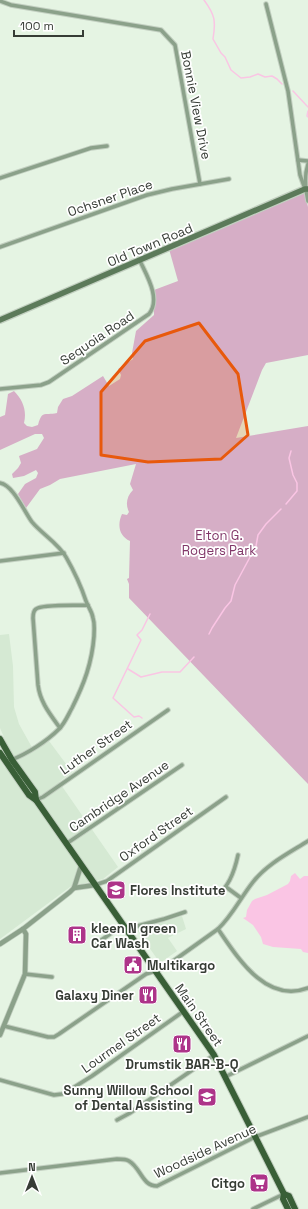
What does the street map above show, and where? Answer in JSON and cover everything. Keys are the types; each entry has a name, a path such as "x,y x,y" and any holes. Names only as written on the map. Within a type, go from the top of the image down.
{"main road":[{"name":"Old Town Road","path":"0,320 307,189"},
{"name":"Main Street","path":"0,738 9,761"},
{"name":"Main Street","path":"0,753 9,761 34,792 36,800 66,844 214,1055 284,1194 288,1196 295,1209"},
{"name":"Main Street","path":"284,1194 283,1200 288,1209"}],"street":[{"name":"Bonnie View Drive","path":"0,1 162,30 174,45 200,184"},
{"path":"266,4 288,91 302,181 307,189"},
{"path":"0,178 92,148 107,146"},
{"path":"298,160 308,161"},
{"path":"308,164 305,175 308,200"},
{"name":"Ochsner Place","path":"0,247 147,195 229,179"},
{"name":"Sequoia Road","path":"0,389 41,385 49,382 149,314 153,310 154,299 140,261"},
{"path":"0,482 8,486 33,523 64,553 82,588 92,612 94,624 91,662 82,689 66,720 52,735 9,761"},
{"path":"0,561 64,553"},
{"path":"60,728 42,701 39,690 33,618 34,610 36,608 44,607 88,605"},
{"name":"Luther Street","path":"36,800 43,797 168,710"},
{"name":"Cambridge Avenue","path":"66,844 182,765"},
{"name":"Oxford Street","path":"96,885 107,881 226,797"},
{"path":"4,1026 44,1037 54,1037 146,974 162,969 218,929 224,924 258,876 268,866 308,841"},
{"path":"218,894 226,887 238,855"},
{"path":"74,888 82,866"},
{"path":"0,944 23,929 74,888 96,885"},
{"path":"226,887 241,898"},
{"path":"97,943 124,927 164,919 185,912"},
{"path":"0,1034 25,974 26,934 23,929"},
{"path":"218,929 248,970 261,981 275,988 288,992 296,992 308,988"},
{"path":"25,974 52,977"},
{"name":"Lourmel Street","path":"0,1080 54,1095 62,1094 92,1076 184,1012"},
{"path":"225,1077 308,1036"},
{"path":"117,1120 130,1113 214,1055"},
{"name":"Woodside Avenue","path":"0,1173 117,1159 130,1162 148,1184 157,1186 255,1137 308,1116"},
{"path":"253,1209 284,1194"}],"highlighted area":[{"path":"199,323 238,374 248,435 221,459 148,462 101,455 101,392 145,341"}],"shaded area":[{"path":"9,634 13,666 14,707 19,724 34,751 49,741 72,772 59,782 118,867 103,879 70,887 0,939 0,760 5,768 19,764 12,756 0,728 0,635"},
{"path":"295,873 300,879 304,876 308,876 308,953 303,952 301,949 273,947 263,944 261,937 253,925 243,918 246,917 247,910 252,901 288,884 291,876"},
{"path":"182,916 186,929 168,938 177,951 160,963 137,930"}],"green space":[{"name":"Elton G. Rogers Park","path":"304,190 308,207 308,355 266,363 236,438 308,426 308,784 129,598 129,584 127,579 129,578 130,541 123,536 119,526 122,514 127,515 129,512 127,500 133,490 130,484 136,464 60,479 40,489 26,508 18,494 25,484 36,478 38,473 36,470 24,476 13,478 12,474 21,463 19,456 37,449 44,438 42,434 35,434 0,450 0,417 5,415 8,394 14,391 17,394 25,410 24,423 27,426 32,427 38,425 39,420 44,414 57,413 58,407 63,399 72,396 103,376 109,386 120,379 121,375 118,369 133,359 132,353 136,331 154,315 154,290 178,281 169,249"}],"waterway":[{"path":"204,0 214,18 213,39 225,57 231,70 241,78 258,74 265,77 272,76 282,84"},
{"path":"293,91 308,107"},
{"path":"308,111 308,117"},
{"path":"286,504 297,491 297,483 293,475 289,458 291,451"},
{"path":"209,634 231,601 235,585 256,546 258,535 266,524 281,509"},
{"path":"142,718 139,716 134,717 113,698 141,640 137,635 142,630 150,614"},
{"path":"128,669 141,677 162,672 180,672 194,657"}],"place":[{"name":"Flores Institute","path":"116,890"},
{"name":"kleen N green Car Wash","path":"77,935"},
{"name":"Multikargo","path":"133,965"},
{"name":"Galaxy Diner","path":"148,995"},
{"name":"Drumstik BAR-B-Q","path":"182,1044"},
{"name":"Sunny Willow School of Dental Assisting","path":"207,1097"},
{"name":"Citgo","path":"259,1183"}]}
